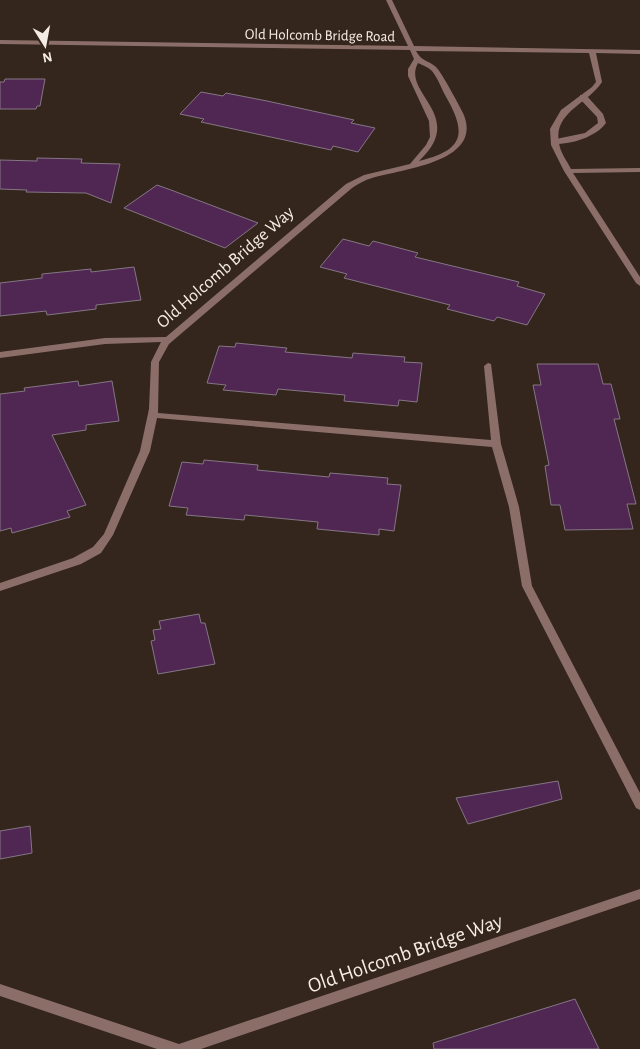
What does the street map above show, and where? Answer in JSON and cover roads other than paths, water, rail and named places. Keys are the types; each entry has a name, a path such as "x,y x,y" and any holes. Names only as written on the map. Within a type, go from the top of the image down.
{"street":[{"name":"Old Holcomb Bridge Way","path":"0,587 77,561 97,550 108,536 145,450 152,415 155,362 164,343 340,193 367,176 433,160 452,151 460,140 463,127 460,114 434,69 417,59 389,0"},
{"name":"Old Holcomb Bridge Road","path":"0,42 640,52"},
{"path":"592,51 599,82 564,112 554,129 554,142 568,172 640,283"},
{"name":"Old Holcomb Bridge Way","path":"410,165 428,149 435,132 431,115 411,73 417,59"},
{"path":"554,142 577,137 599,128 602,123 600,116 583,97"},
{"path":"568,172 640,170"},
{"path":"0,355 104,340 144,338 168,340"},
{"path":"488,366 496,444 514,507 527,586 640,805"},
{"path":"152,415 496,444"},
{"name":"Old Holcomb Bridge Way","path":"182,1049 640,894"},
{"path":"0,990 176,1049"}]}
